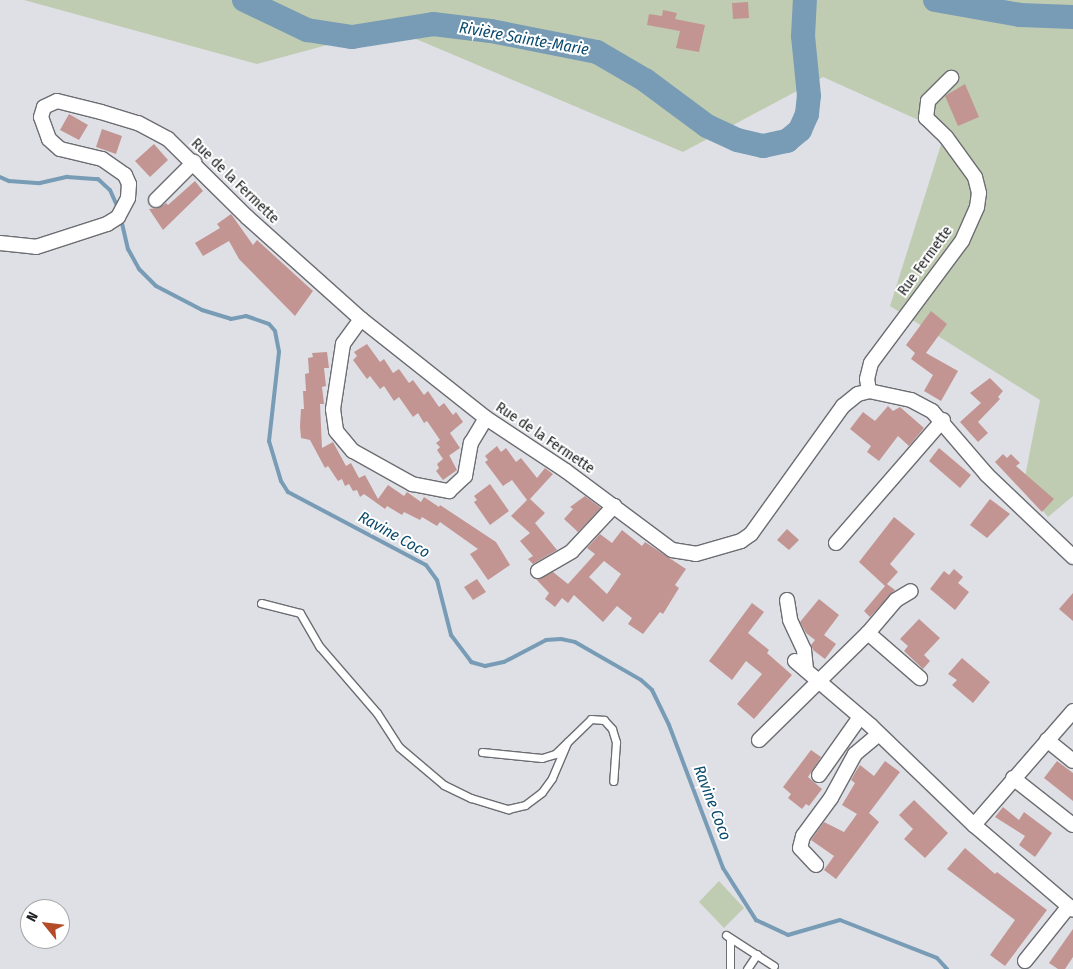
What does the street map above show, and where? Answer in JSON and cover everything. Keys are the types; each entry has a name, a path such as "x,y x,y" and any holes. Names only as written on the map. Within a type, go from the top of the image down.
{"street":[{"name":"Rue Fermette","path":"869,391 867,379 871,363 962,241 977,208 979,193 975,177 946,137 926,118 928,101 951,78"},
{"name":"Rue de la Fermette","path":"0,243 12,247 36,247 108,224 121,212 129,184 119,168 102,158 60,149 49,139 41,117 50,103 66,102 138,124 168,139 194,162 248,218 361,319 486,418 614,506 660,543 682,554 710,551 741,541 760,523 843,406 858,394 869,391"},
{"path":"156,200 194,162"},
{"path":"361,319 343,344 333,409 336,431 353,451 412,484 449,490 465,476 471,443 486,418"},
{"path":"869,391 911,400 943,420 987,475 1073,557"},
{"path":"836,543 943,420"},
{"path":"538,571 572,551 614,506"},
{"path":"759,740 820,683 868,633 896,600 911,591"},
{"path":"787,600 790,620 804,650 800,665 880,734 974,825 1071,908 1025,961"},
{"path":"868,633 920,678"},
{"path":"974,825 1073,711"},
{"path":"819,775 860,717"},
{"path":"816,865 800,848 803,836 831,798 856,754 880,734"},
{"path":"1047,740 1073,760"},
{"path":"1013,778 1073,826"}],"lane":[{"path":"261,603 300,613 320,647 377,713 399,747 444,785 471,798 508,809 525,805 542,792 552,778 567,742"},
{"path":"482,752 542,758 554,754 591,719 604,720 612,729 616,742 613,781"},
{"path":"730,969 728,937 774,966"},
{"path":"747,969 757,954"}],"green space":[{"path":"24,0 1073,0 1073,496 1048,517 1023,487 1040,400 890,306 945,132 823,77 683,152 390,28 257,64"},
{"path":"719,881 744,908 724,928 699,902"}],"building":[{"path":"748,2 749,18 733,19 732,3"},
{"path":"663,10 677,13 675,19 705,25 699,52 676,48 680,31 647,25 649,14 662,16"},
{"path":"965,84 979,117 958,126 945,96"},
{"path":"69,114 88,125 79,140 60,130"},
{"path":"102,129 122,136 116,154 96,147"},
{"path":"154,144 168,160 150,177 135,161"},
{"path":"195,181 203,191 163,230 149,209 159,208 166,203 168,205"},
{"path":"231,214 253,245 257,240 313,291 295,316 239,259 229,241 203,256 195,243 220,228 217,224"},
{"path":"931,311 947,324 926,353 958,371 941,401 924,391 933,375 911,359 915,353 906,345"},
{"path":"367,344 380,362 384,359 393,373 399,369 409,383 413,380 424,395 428,391 439,407 444,403 453,415 456,412 463,422 450,433 460,448 449,455 457,470 443,480 436,471 439,468 437,464 443,459 437,450 440,447 436,443 440,440 427,421 424,423 418,413 413,417 399,397 394,401 384,386 380,389 370,376 367,379 353,360 357,356 354,352"},
{"path":"327,352 329,368 324,368 326,386 322,387 324,404 320,404 322,448 333,442 346,466 351,463 359,478 365,475 378,499 388,485 404,496 407,492 421,502 424,497 439,507 440,505 496,542 510,565 488,580 470,554 478,549 440,522 437,526 422,517 420,520 404,512 402,515 387,506 385,509 364,494 360,497 357,490 353,491 349,484 345,486 342,479 338,481 328,466 325,468 310,440 301,438 300,426 301,409 304,409 303,391 306,391 305,374 309,373 308,358 313,357 312,353"},
{"path":"990,378 1003,391 998,397 1000,399 978,422 988,433 978,442 960,422 981,403 970,393"},
{"path":"888,406 893,411 900,407 924,428 909,446 898,436 879,461 867,452 871,446 850,429 863,412 875,421"},
{"path":"497,446 501,452 506,448 516,462 521,458 537,478 545,468 553,474 530,499 545,513 535,523 557,550 533,564 528,559 533,556 520,541 530,533 511,516 527,500 512,480 503,486 485,462 488,460 485,456"},
{"path":"939,448 971,475 960,488 929,461"},
{"path":"1003,454 1007,458 1011,454 1020,463 1016,466 1054,499 1042,512 995,462"},
{"path":"490,484 509,511 490,525 474,502 477,500 474,496"},
{"path":"585,496 601,508 578,532 564,519 573,509 570,507"},
{"path":"990,499 1010,514 987,538 970,525"},
{"path":"894,517 915,534 890,564 898,572 887,584 895,590 870,617 864,611 885,586 859,562"},
{"path":"787,529 799,540 789,550 777,540"},
{"path":"622,530 642,546 645,542 686,569 675,585 679,588 663,614 660,612 643,634 628,624 632,618 617,606 603,622 574,595 568,603 562,598 555,607 545,599 549,593 536,579 553,572 568,584 595,554 587,548 600,534 612,543","holes":["604,561 621,574 607,594 589,577"]},
{"path":"954,569 963,577 958,583 969,592 955,610 930,589 944,571 949,575"},
{"path":"477,579 486,592 473,600 464,587"},
{"path":"1073,593 1073,621 1059,609"},
{"path":"819,599 839,615 824,635 836,644 825,659 813,650 811,645 815,640 806,633 800,622"},
{"path":"752,603 764,612 748,633 769,650 767,653 792,675 754,719 737,704 762,674 746,661 732,680 709,661"},
{"path":"919,619 940,638 924,655 930,661 923,669 904,651 908,646 900,639"},
{"path":"962,658 990,682 973,703 952,685 957,680 948,674"},
{"path":"811,750 821,757 808,777 822,789 809,806 806,804 802,809 788,798 791,794 783,787"},
{"path":"885,761 900,772 869,813 879,822 836,879 824,870 834,856 811,840 824,822 844,832 857,814 842,805 855,783 851,780 856,771 860,765 874,776"},
{"path":"1057,761 1073,773 1073,801 1044,778"},
{"path":"914,800 948,833 925,858 904,839 913,829 899,815"},
{"path":"1003,807 1019,820 1024,812 1052,833 1035,857 1019,845 1025,836 995,817"},
{"path":"965,848 995,874 997,872 1047,910 1005,966 990,955 1015,920 947,869"},
{"path":"1073,929 1073,957 1065,969 1058,969 1049,963"}],"waterway":[{"name":"Rivière Sainte-Marie","path":"244,0 307,30 352,37 433,24 491,31 597,52 645,80 707,126 737,140 763,146 787,141 800,130 807,114 809,96 803,36 805,0"},
{"name":"Rivière Sainte-Marie","path":"935,0 1020,15 1073,17"},
{"name":"Ravine Coco","path":"0,177 9,181 40,183 67,177 98,179 110,190 118,208"},
{"name":"Ravine Coco","path":"121,219 128,249 139,269 156,286 202,310 231,319 246,316 269,324 275,331 279,352 269,441 281,481 288,492 426,565 437,580 451,635 471,662 485,666 504,662 546,640 561,639 575,642 641,680 652,690 669,725 723,868 756,920 788,935 840,920 937,958 947,969"}]}
